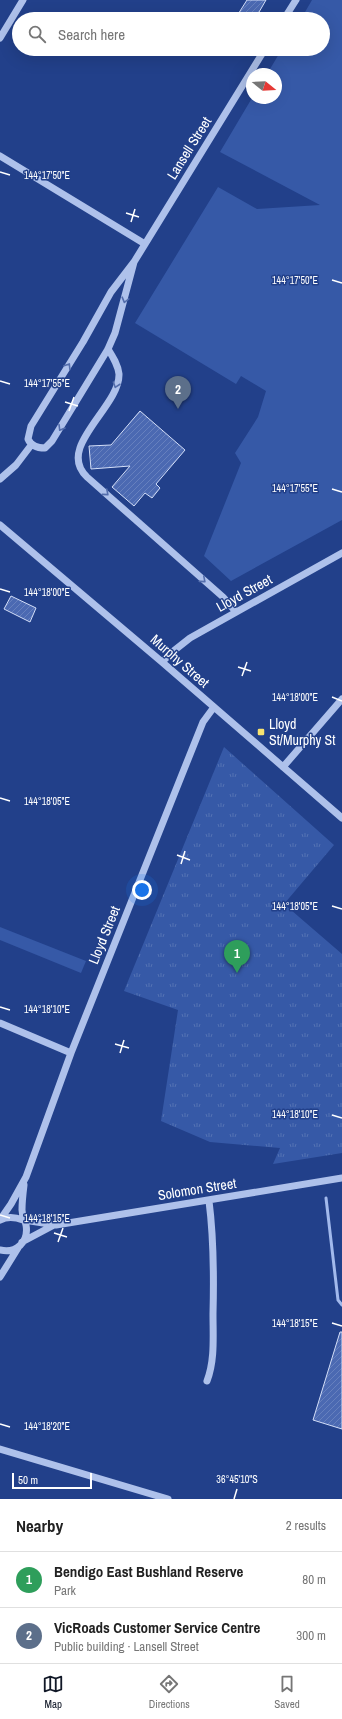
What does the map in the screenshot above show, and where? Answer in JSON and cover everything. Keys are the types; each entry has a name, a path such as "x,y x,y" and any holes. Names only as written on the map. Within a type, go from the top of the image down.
{"street":[{"path":"16,12 23,0"},
{"path":"288,12 296,0"},
{"path":"0,38 12,18"},
{"name":"Lansell Street","path":"134,262 115,333 108,349 52,441 45,448 40,448 32,444 28,436 31,426 83,342 111,292 134,262 261,56"},
{"path":"0,156 145,244"},
{"path":"108,349 117,367 118,380 114,391 80,447 78,458 80,469 87,477 223,597 236,612"},
{"path":"0,479 16,465 32,444"},
{"name":"Murphy Street","path":"0,525 162,662 342,818"},
{"name":"Lloyd Street","path":"162,662 190,638 342,553"},
{"path":"283,767 342,698"},
{"name":"Lloyd Street","path":"0,1220 26,1177 71,1053 201,728 214,707"},
{"path":"0,1024 71,1053"},
{"name":"Lloyd Street","path":"20,1245 26,1231 23,1220 22,1204 26,1177"},
{"name":"Solomon Street","path":"20,1245 36,1234 56,1225 342,1178"},
{"path":"207,1381 212,1361 214,1255 214,1235 209,1201"},
{"name":"Solomon Street","path":"0,1220 5,1217 11,1217 56,1225"},
{"path":"0,1250 9,1252 20,1245"},
{"path":"0,1277 20,1245"},
{"path":"0,1449 168,1499"}],"green space":[{"path":"312,0 342,0 342,520 231,581 204,556 241,463 235,453 258,417 266,391 241,376 236,384 135,323 218,187 257,209 320,205 220,152 248,104 282,104 282,68 271,68 278,56 330,56 330,12 305,12"},
{"path":"224,747 334,845 284,904 342,954 342,1153 273,1164 280,1148 210,1142 161,1121 178,1010 124,991"},
{"path":"0,927 86,961 81,973 0,940"}],"building":[{"path":"247,0 266,0 259,12 239,12"},
{"path":"140,411 185,450 156,484 160,488 152,498 145,493 134,506 112,487 130,466 91,469 89,446 111,445"},
{"path":"11,596 36,608 30,622 4,609"},
{"path":"340,1332 342,1332 342,1429 313,1420"}],"waterway":[{"path":"326,1198 338,1300 342,1305"}],"place":[{"name":"VicRoads Customer Service Centre","path":"178,409"},
{"name":"Lloyd St/Murphy St","path":"261,732"},
{"name":"Bendigo East Bushland Reserve","path":"237,973"}]}
